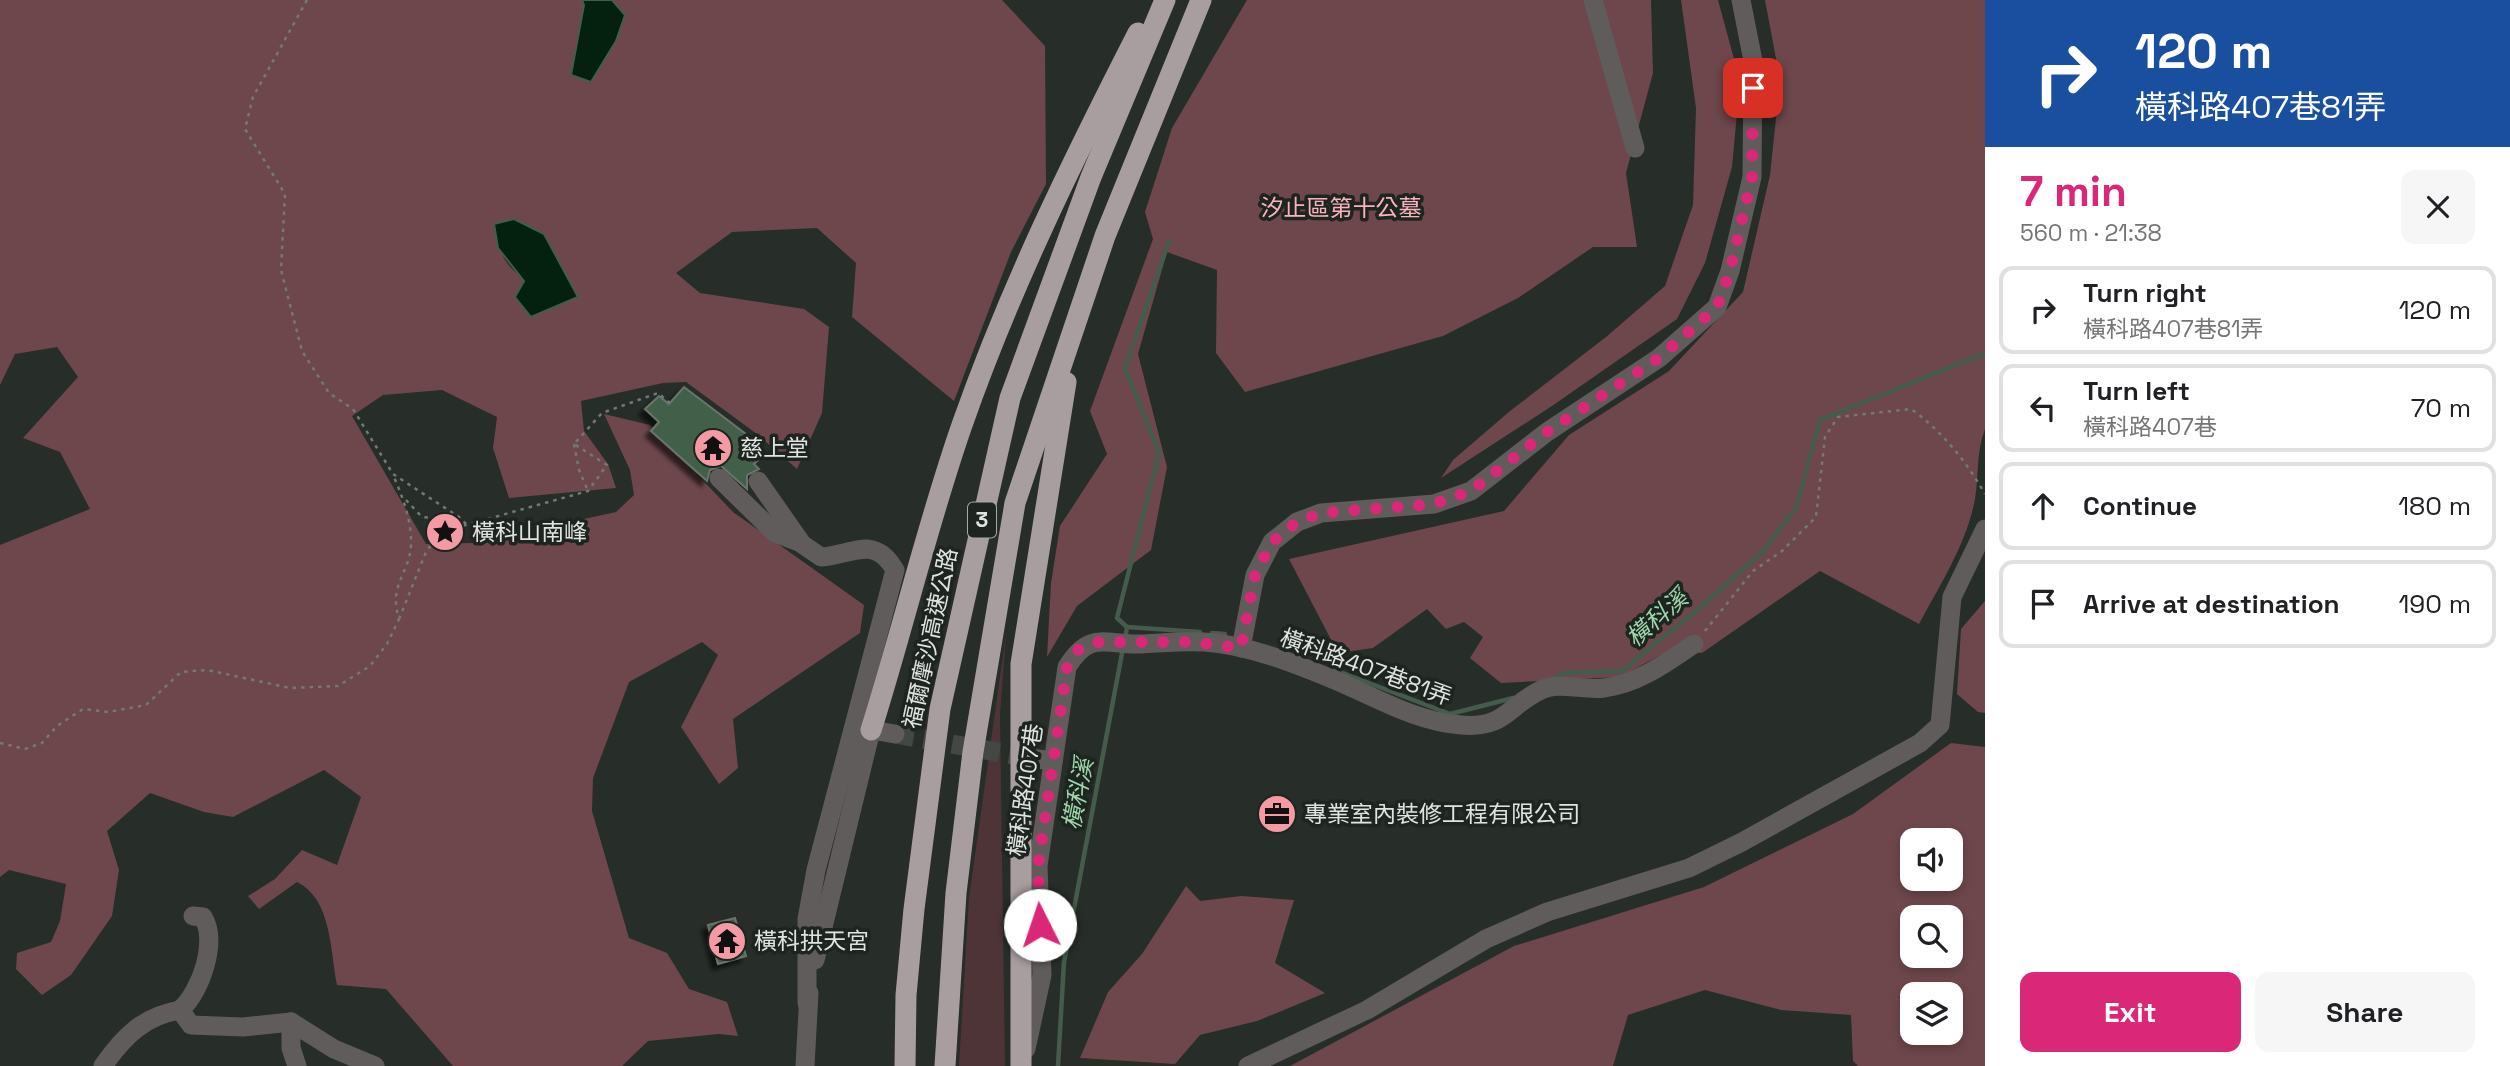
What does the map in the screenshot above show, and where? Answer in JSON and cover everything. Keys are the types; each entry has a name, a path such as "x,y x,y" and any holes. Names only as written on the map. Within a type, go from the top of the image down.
{"highway":[{"path":"862,728 962,424 1006,310 1048,209 1155,0"},
{"name":"福爾摩沙高速公路","path":"905,1066 906,995 912,921 940,709 1010,398 1091,177 1165,0"},
{"name":"3","path":"945,1066 956,893 973,752 1016,503 1105,236 1201,0"},
{"path":"1021,1066 1021,664 1076,318"}],"street":[{"path":"1593,0 1635,148"},
{"path":"1241,648 1255,575 1272,542 1297,522 1321,513 1434,504 1471,491 1547,432 1659,358 1717,307 1730,271 1752,177 1753,61 1741,0"},
{"path":"719,478 775,533 802,544 821,557 865,548 876,550 889,560 895,570 807,1003 804,1066"},
{"path":"758,481 802,544"},
{"path":"1248,1066 1367,1010 1486,939 1546,912 1689,869 1920,743 1940,725 1952,597 1985,529"},
{"name":"橫科路407巷81弄","path":"1079,649 1110,641 1186,641 1241,648 1303,668 1439,723 1477,726 1498,722 1540,690 1550,687 1589,689 1618,686 1653,671 1694,644"},
{"name":"橫科路407巷","path":"1021,1066 1042,975 1038,879 1053,761 1067,667 1079,649"},
{"path":"862,728 895,734"},
{"path":"1030,758 1053,761"},
{"path":"103,1066 138,1025 161,1013 180,1010 198,990 205,964 207,923 203,917 193,916"},
{"path":"180,1010 191,1025 243,1027 291,1022 334,1049 375,1066"},
{"path":"291,1022 291,1048 297,1066"}],"path":[{"path":"307,0 253,97 245,128 285,194 281,270 302,351 329,393 353,409 393,474 404,498 411,545 393,600 399,619"},
{"path":"574,444 602,413 657,393 670,403"},
{"path":"1694,644 1754,571 1782,551 1816,517 1825,437 1838,417 1911,410 1930,423 1962,459 1985,494"},
{"path":"574,444 579,470 588,491"},
{"path":"0,743 25,749 42,743 57,726 83,709 108,712 146,705 181,672 207,670 290,688 338,686 370,666 387,643 426,552 435,540 455,528 588,491 607,465 574,444"},
{"path":"393,474 459,517 468,526"},
{"path":"404,498 422,517 439,515 450,520 455,528"}],"shaded area":[{"path":"582,0 612,0 625,15 616,41 591,82 571,75 584,5"},
{"path":"514,219 544,234 578,297 531,317 515,297 524,281 498,248 494,224"},
{"path":"1006,634 1000,715 1005,1066 959,1066 969,898"}],"green space":[{"path":"0,0 582,0 584,5 625,15 612,0 1002,0 1045,46 1046,184 1011,252 954,401 852,317 856,263 817,228 732,232 676,273 700,293 804,309 829,327 822,413 797,469 757,434 686,382 663,383 581,401 584,431 608,464 616,488 509,498 493,448 497,417 442,390 383,395 352,416 426,544 473,543 616,512 634,495 630,470 604,414 650,425 733,512 864,605 860,633 733,719 738,768 719,784 681,727 718,655 702,642 629,682 593,778 592,811 629,938 667,953 689,989 727,1002 738,1036 719,1034 648,1041 622,1066 453,1066 386,989 337,985 328,927 317,900 308,890 297,882 259,909 248,896 275,879 302,850 337,865 361,797 324,770 233,817 204,812 150,793 107,831 119,870 112,916 71,975 42,995 16,969 17,953 51,942 60,921 66,884 9,870 0,877 0,545 90,509 60,452 23,438 78,377 57,347 15,354 0,385","holes":["497,230 578,297 536,284 513,270 499,247"]},
{"name":"汐止區第十公墓","path":"1247,0 1651,0 1653,73 1626,173 1637,247 1593,247 1518,298 1443,336 1245,392 1216,353 1217,270 1167,252 1138,354 1167,467 1151,550 1077,606 1047,657 1051,583 1060,526 1107,454 1090,411 1153,239 1145,212 1172,128"},
{"path":"1681,0 1718,0 1740,81 1732,167 1705,263 1677,319 1552,406 1441,478 1453,460 1510,411 1606,337 1665,286 1693,205 1696,108"},
{"path":"1765,0 1985,0 1985,429 1979,455 1975,499 1966,532 1919,624 1820,571 1702,653 1666,652 1620,677 1501,683 1470,658 1483,637 1464,622 1446,629 1427,609 1373,648 1338,653 1289,559 1504,511 1569,435 1669,371 1743,292 1770,175 1780,80"},
{"path":"1985,601 1985,713 1978,712 1957,694 1961,629"},
{"path":"1951,743 1985,747 1985,1066 1858,1066 1853,1061 1851,1015 1781,1010 1705,990 1628,1015 1613,1066 1290,1066 1514,946 1704,887 1853,814"},
{"path":"1186,886 1200,901 1241,896 1294,900 1275,963 1325,993 1257,1021 1200,1035 1175,1064 1080,1058 1108,992 1142,954"}],"building":[{"name":"慈上堂","path":"684,387 751,438 760,458 754,464 759,469 747,475 747,489 721,466 710,470 707,481 651,431 659,422 645,409 659,396 669,404"},
{"name":"橫科拱天宮","path":"735,918 746,956 718,964 708,925"}],"waterway":[{"path":"1127,627 1117,618 1159,453 1125,368 1169,241"},
{"name":"橫科溪","path":"1552,679 1564,673 1622,671 1708,601 1764,550 1796,508 1820,420 1985,353"},
{"name":"橫科溪","path":"1125,640 1127,627 1200,632"},
{"name":"橫科溪","path":"1212,633 1225,634"},
{"name":"橫科溪","path":"1058,1066 1064,962 1123,648"},
{"name":"橫科溪","path":"1335,670 1450,714 1513,698"}],"tunnel":[{"path":"895,734 1030,758"}],"place":[{"name":"慈上堂","path":"713,448"},
{"name":"橫科山南峰","path":"445,532"},
{"name":"專業室內裝修工程有限公司","path":"1277,814"},
{"name":"橫科拱天宮","path":"727,941"}],"route":[{"path":"1040,925 1038,866 1067,667 1079,649 1110,641 1138,644 1208,642 1241,648 1255,575 1272,542 1297,522 1321,513 1434,504 1471,491 1547,432 1659,358 1717,307 1730,271 1752,177 1753,88"}]}
